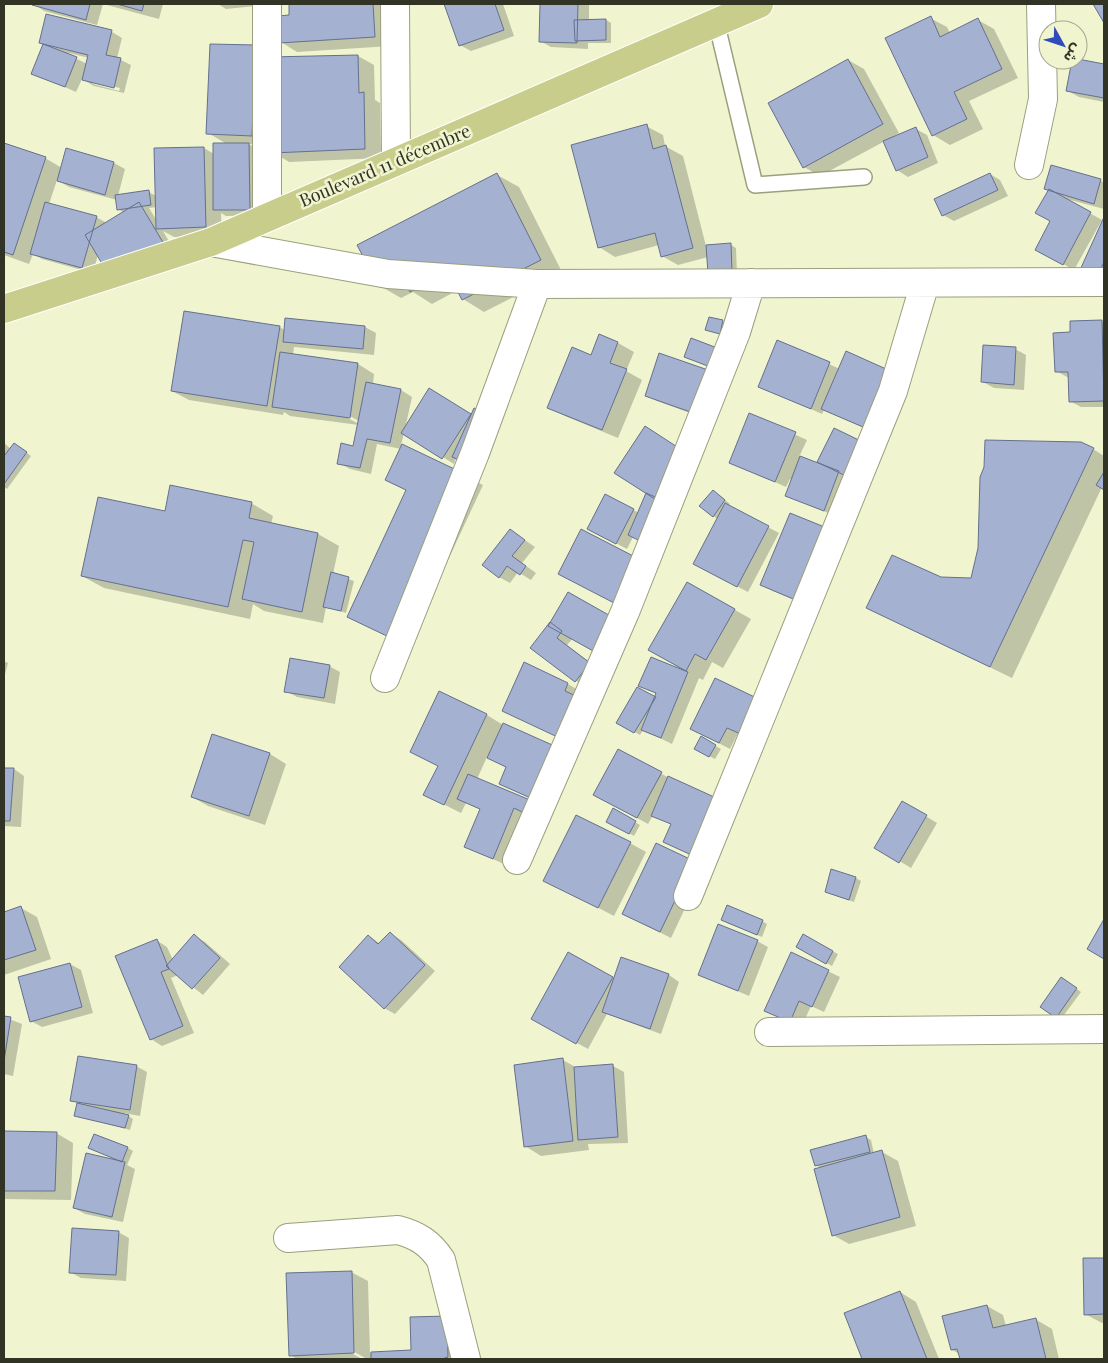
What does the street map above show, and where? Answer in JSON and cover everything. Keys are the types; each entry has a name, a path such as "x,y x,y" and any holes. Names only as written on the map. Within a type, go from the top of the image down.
{"main road":[{"name":"Boulevard 11 décembre","path":"4,309 211,242 716,21 759,4"}],"street":[{"path":"267,4 267,217"},
{"path":"395,4 396,161"},
{"path":"1029,165 1043,99 1041,4"},
{"path":"211,242 388,274 537,284 1104,282"},
{"path":"517,860 624,612 736,332 751,283"},
{"path":"688,896 894,392 924,283"},
{"path":"385,678 475,453 537,284"},
{"path":"769,1032 1104,1029"},
{"path":"288,1238 398,1230 415,1235 432,1247 442,1260 466,1359"}],"lane":[{"path":"716,21 754,185 864,177"}],"building":[{"path":"32,4 90,4 86,20"},
{"path":"117,4 144,4 142,11"},
{"path":"289,4 373,4 375,37 279,43 278,16 289,15"},
{"path":"444,4 495,4 504,30 459,46"},
{"path":"540,4 578,4 577,43 539,42"},
{"path":"1093,4 1104,4 1104,23"},
{"path":"46,14 112,30 106,55 121,58 114,88 82,80 88,55 39,43"},
{"path":"931,16 940,37 978,18 1002,69 954,92 967,119 932,136 885,38"},
{"path":"606,19 606,40 575,41 574,20"},
{"path":"43,44 77,57 65,87 31,74"},
{"path":"210,44 256,45 252,136 206,134"},
{"path":"358,55 359,93 364,92 365,149 272,153 269,57"},
{"path":"848,59 883,124 803,168 768,103"},
{"path":"1088,61 1104,64 1104,98 1066,91 1070,70 1088,70"},
{"path":"647,124 653,149 666,145 693,248 661,257 655,233 598,248 571,145"},
{"path":"916,127 928,157 896,171 883,141"},
{"path":"4,143 46,157 13,255 4,252"},
{"path":"213,143 249,143 250,210 213,210"},
{"path":"204,147 206,227 156,229 154,148"},
{"path":"66,148 114,162 105,195 57,181"},
{"path":"1051,165 1101,179 1094,204 1044,189"},
{"path":"497,173 541,260 462,300 448,273 410,292 401,275 379,287 357,245"},
{"path":"990,173 998,190 942,216 934,199"},
{"path":"1049,189 1091,212 1063,265 1035,250 1050,221 1035,213"},
{"path":"149,190 151,205 117,210 115,195"},
{"path":"45,202 97,216 82,268 30,254"},
{"path":"139,202 164,244 110,277 85,235"},
{"path":"1104,217 1104,262 1097,277 1080,270"},
{"path":"731,243 732,273 708,274 706,245"},
{"path":"184,311 280,326 267,406 171,391"},
{"path":"709,317 723,320 720,334 705,330"},
{"path":"285,318 365,326 363,349 283,342"},
{"path":"1102,320 1104,401 1069,402 1068,372 1055,372 1053,333 1070,332 1070,321"},
{"path":"599,334 618,342 610,363 627,369 602,430 547,408 572,347 591,355"},
{"path":"691,338 720,349 713,368 684,357"},
{"path":"777,340 830,362 811,409 758,387"},
{"path":"983,345 1016,347 1014,385 981,382"},
{"path":"846,351 895,373 870,430 821,409"},
{"path":"280,352 358,363 350,418 272,407"},
{"path":"659,353 711,371 696,414 645,396"},
{"path":"366,382 401,389 390,443 367,439 360,468 337,464 341,443 353,446"},
{"path":"429,388 471,414 442,459 401,433"},
{"path":"474,408 489,414 467,463 452,457"},
{"path":"749,413 796,432 775,482 729,463"},
{"path":"645,426 688,454 658,501 614,473"},
{"path":"834,428 867,444 850,478 817,462"},
{"path":"985,440 1081,442 1094,448 990,667 866,608 892,555 941,577 971,578 978,548 980,477 984,467"},
{"path":"14,443 27,452 4,484 4,456"},
{"path":"402,444 467,475 391,638 347,617 406,490 385,480"},
{"path":"800,456 839,471 824,511 785,496"},
{"path":"1104,472 1104,490 1096,485"},
{"path":"170,485 252,502 249,518 318,533 302,612 242,599 254,542 243,540 228,607 81,576 98,497 165,511"},
{"path":"713,490 725,500 713,517 699,506"},
{"path":"646,493 660,499 642,542 628,535"},
{"path":"605,494 634,509 616,544 587,529"},
{"path":"725,503 769,526 737,587 693,564"},
{"path":"790,513 827,528 798,601 760,585"},
{"path":"510,529 525,540 512,556 526,566 520,575 507,566 499,578 482,565"},
{"path":"581,529 639,559 616,604 558,574"},
{"path":"331,572 349,577 341,611 323,607"},
{"path":"687,582 735,609 706,660 695,654 686,671 648,650"},
{"path":"568,592 614,618 595,652 548,626"},
{"path":"550,622 562,631 557,638 590,663 575,682 530,648"},
{"path":"651,657 688,672 661,738 641,730 656,693 638,686"},
{"path":"290,658 330,665 324,698 284,692"},
{"path":"524,662 568,683 565,691 585,700 566,741 502,711"},
{"path":"715,678 769,704 752,739 727,728 719,743 690,729"},
{"path":"637,687 656,697 634,733 616,723"},
{"path":"439,691 487,714 444,805 423,795 438,766 410,752"},
{"path":"503,723 559,748 535,800 499,784 506,767 487,758"},
{"path":"212,734 270,753 249,816 191,797"},
{"path":"701,736 716,745 709,757 694,749"},
{"path":"618,749 662,772 637,818 593,795"},
{"path":"4,768 14,768 10,821 4,821"},
{"path":"468,774 530,800 524,813 514,808 493,859 464,847 480,809 457,799"},
{"path":"668,776 723,801 698,858 663,842 671,824 651,816"},
{"path":"902,801 927,815 899,863 874,848"},
{"path":"613,808 636,821 629,834 606,822"},
{"path":"576,815 631,842 598,908 543,881"},
{"path":"656,843 694,861 660,932 622,914"},
{"path":"831,869 856,877 849,900 825,892"},
{"path":"727,905 763,920 757,935 721,920"},
{"path":"21,906 36,950 4,960 4,912"},
{"path":"1104,919 1104,959 1087,949"},
{"path":"718,924 758,940 738,991 698,975"},
{"path":"390,932 425,965 384,1009 339,967 368,935 378,944"},
{"path":"194,934 220,958 192,989 166,966"},
{"path":"803,934 833,951 826,964 796,947"},
{"path":"157,939 169,969 161,972 183,1026 150,1040 115,956"},
{"path":"568,952 613,977 576,1044 531,1019"},
{"path":"791,952 829,970 812,1007 799,1001 790,1022 764,1011"},
{"path":"621,957 669,974 650,1029 602,1012"},
{"path":"70,963 82,1007 30,1022 18,977"},
{"path":"1061,977 1077,988 1056,1018 1040,1007"},
{"path":"4,1016 11,1017 4,1061"},
{"path":"78,1056 137,1065 130,1110 70,1101"},
{"path":"563,1058 573,1141 524,1147 514,1065"},
{"path":"613,1064 618,1137 578,1140 574,1067"},
{"path":"77,1103 129,1115 125,1128 74,1116"},
{"path":"4,1131 57,1132 55,1191 4,1191"},
{"path":"94,1134 128,1147 122,1162 88,1148"},
{"path":"866,1135 870,1152 815,1166 810,1150"},
{"path":"882,1150 900,1217 832,1236 814,1169"},
{"path":"86,1153 125,1162 112,1217 73,1208"},
{"path":"72,1228 119,1231 116,1275 69,1273"},
{"path":"1083,1258 1104,1258 1104,1314 1084,1315"},
{"path":"352,1271 354,1353 289,1356 286,1273"},
{"path":"900,1291 927,1359 862,1359 844,1313"},
{"path":"987,1305 993,1328 1036,1318 1046,1359 960,1359 957,1349 951,1350 942,1316"},
{"path":"447,1316 448,1357 442,1359 371,1359 371,1352 411,1350 410,1317"}]}
